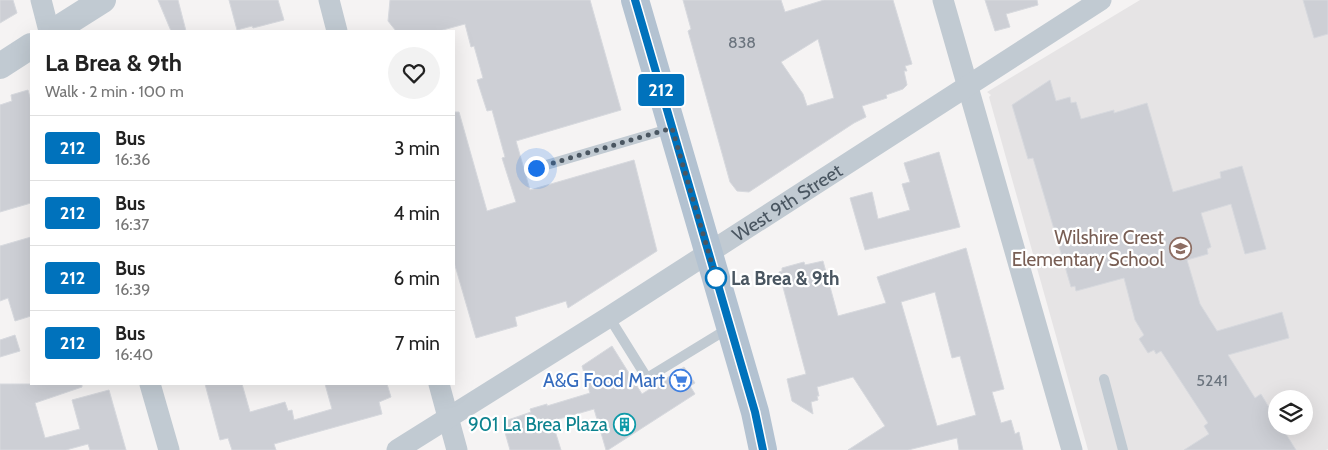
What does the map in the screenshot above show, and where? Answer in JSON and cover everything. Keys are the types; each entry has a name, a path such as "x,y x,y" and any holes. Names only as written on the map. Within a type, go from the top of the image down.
{"main road":[{"path":"635,0 755,412 763,450"}],"street":[{"path":"41,0 49,30"},
{"path":"56,30 103,0"},
{"path":"328,0 338,30"},
{"path":"943,0 1072,450"},
{"name":"West 9th Street","path":"397,450 609,317 1101,0"},
{"path":"0,66 30,47"},
{"path":"150,385 169,450"},
{"path":"439,385 457,450"}],"lane":[{"path":"536,168 672,128"},
{"path":"609,317 647,378 730,328"},
{"path":"1104,379 1123,450"}],"shaded area":[{"name":"Wilshire Crest Elementary School","path":"1140,0 1328,0 1328,449 1088,450 989,97 991,95 987,92"}],"building":[{"path":"0,0 13,0 17,13 0,23"},
{"path":"158,0 178,0 186,30 171,30"},
{"path":"229,0 278,0 284,20 237,30"},
{"path":"390,0 590,0 621,110 516,141 530,190 634,160 657,251 568,308 566,301 515,317 517,326 476,338 455,265 455,112 459,112 487,211 516,202 502,158 505,157 492,110 487,111 477,80 483,78 474,46 471,47 465,24 443,30 395,30 388,21"},
{"path":"683,0 781,0 785,12 824,0 893,0 912,64 905,66 907,71 904,71 907,85 903,89 886,95 887,98 862,106 866,117 749,192 737,191 730,182 688,31 691,29","holes":["818,39 834,98 807,106 803,94 781,62"]},
{"path":"985,0 1037,0 1038,5 1006,14 1010,27 995,31"},
{"path":"1303,0 1328,0 1328,34 1314,38"},
{"path":"1050,80 1056,101 1070,97 1071,103 1076,102 1081,119 1114,110 1114,113 1147,103 1173,192 1221,178 1220,172 1242,166 1266,249 1245,254 1231,204 1201,213 1211,247 1207,249 1208,254 1187,260 1200,304 1217,331 1282,312 1289,338 1228,355 1255,398 1261,394 1268,406 1268,435 1287,435 1296,450 1184,450 1209,434 1204,426 1208,423 1161,351 1156,354 1154,350 1148,353 1139,339 1144,335 1135,320 1124,278 1076,291 1075,286 1071,287 1033,158 1028,159 1012,105"},
{"path":"28,90 30,97 30,203 0,212 0,105 12,101 11,95"},
{"path":"939,152 960,227 865,250 850,198 872,192 878,219 910,210 902,184 910,182 904,163"},
{"path":"30,237 30,316 15,321 8,298 0,301 0,246"},
{"path":"966,248 1004,389 992,392 1001,423 1011,420 1015,434 1019,432 1023,450 959,450 957,438 908,450 848,450 885,426 853,377 817,387 818,400 811,402 813,414 792,401 787,379 806,374 779,272 782,271 782,268 804,262 805,265 823,261 838,316 886,303 877,277","holes":["935,292 952,358 960,356 976,415 937,426 901,302"]},
{"path":"15,335 20,351 0,357 0,340"},
{"name":"901 La Brea Plaza","path":"612,346 642,394 684,367 695,383 690,386 695,394 608,450 606,450 594,409 552,421 561,450 510,450 502,422 531,412 530,409 590,393 582,366"},
{"path":"0,384 30,384 82,385 82,387 35,403 45,438 80,429 72,400 109,390 126,450 90,450 88,444 66,450 0,450"},
{"path":"205,385 242,385 250,412 285,402 288,411 292,410 294,420 332,409 325,385 387,385 391,397 379,402 382,414 274,444 276,450 232,450 228,438 220,440"}],"bus line":[{"name":"212","path":"635,0 755,412 763,450"}],"place":[{"name":"Wilshire Crest Elementary School","path":"1180,248"},
{"name":"La Brea & 9th","path":"716,278"},
{"name":"A&G Food Mart","path":"681,380"},
{"name":"901 La Brea Plaza","path":"624,424"}],"route":[{"path":"536,168 672,128 716,278"}]}
